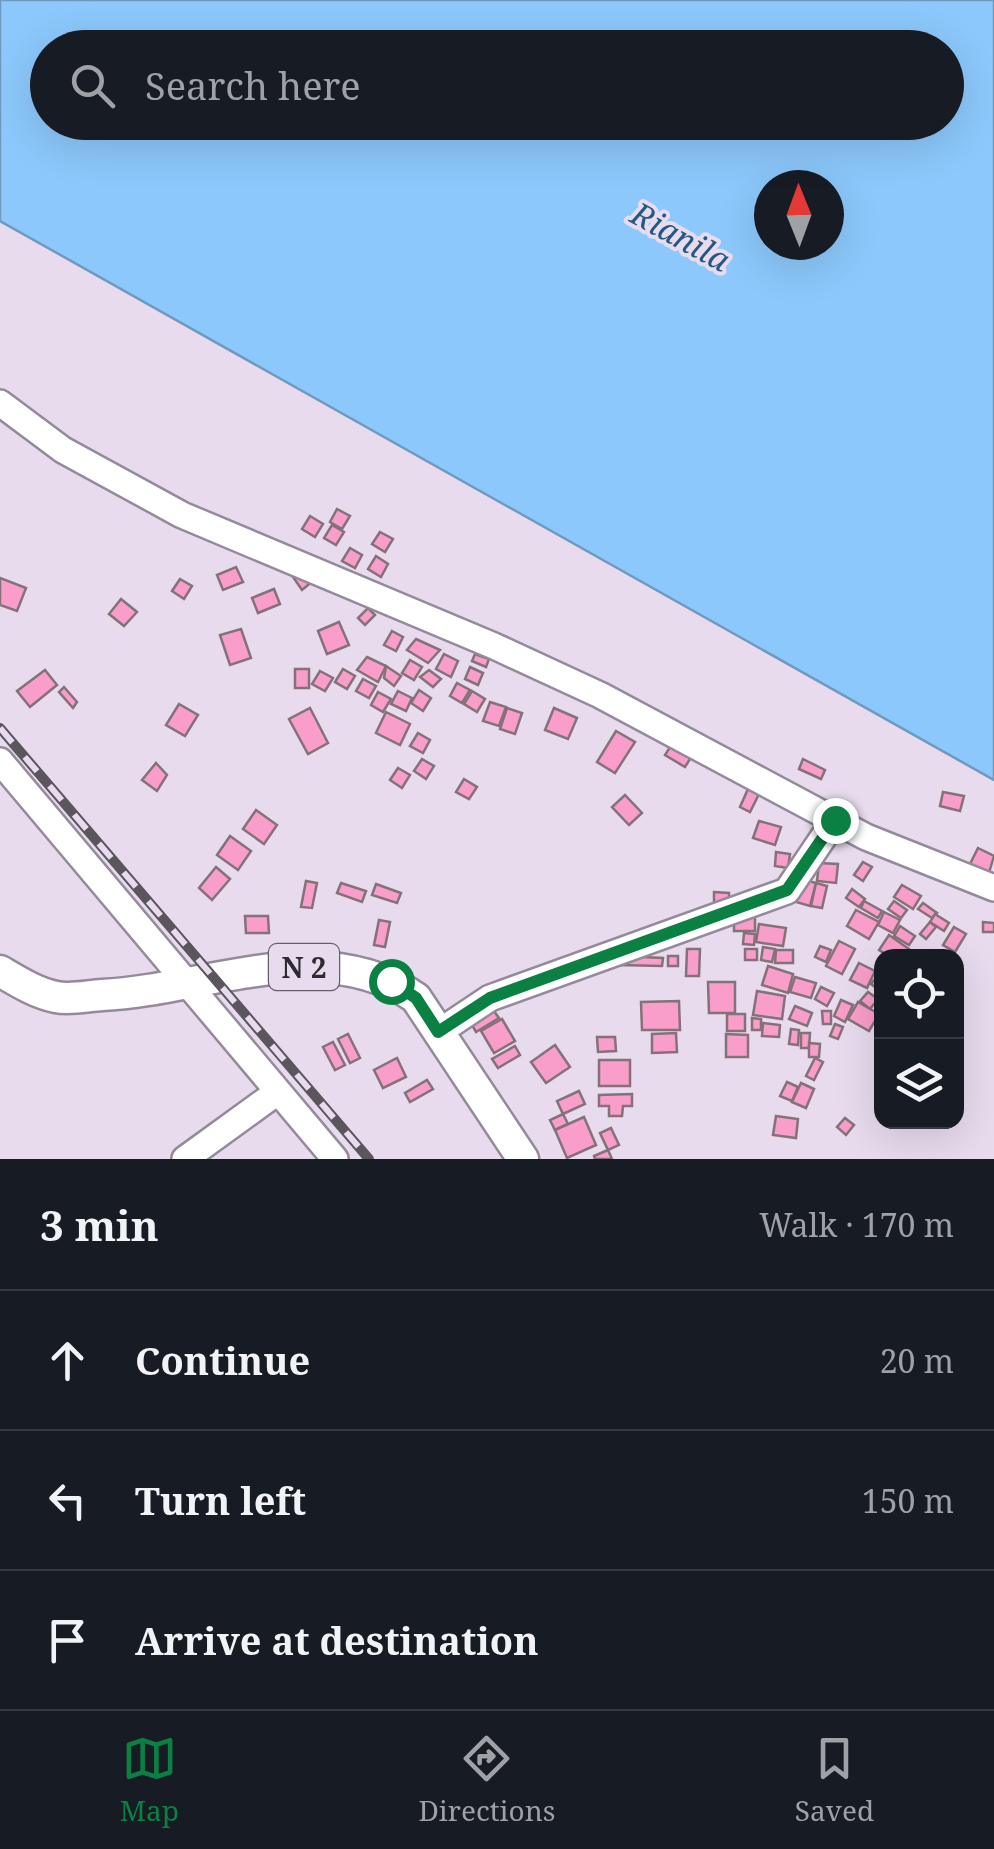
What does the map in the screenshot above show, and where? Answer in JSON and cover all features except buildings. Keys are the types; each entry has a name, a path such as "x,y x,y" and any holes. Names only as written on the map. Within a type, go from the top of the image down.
{"main road":[{"name":"N 2","path":"0,971 57,998 134,993 280,968 342,967 391,981 416,998 523,1159"}],"street":[{"path":"0,403 63,450 182,515 512,654 600,695 835,820 994,888"},
{"path":"0,762 335,1159"},
{"path":"438,1032 490,998 787,890 835,820"},
{"path":"185,1159 276,1093"}],"water":[{"name":"Rianila","path":"0,0 994,0 994,780 0,221"}],"railway":[{"path":"0,728 369,1159"}],"route":[{"path":"391,981 416,998 438,1032 490,998 645,946 787,890 835,820"}]}
